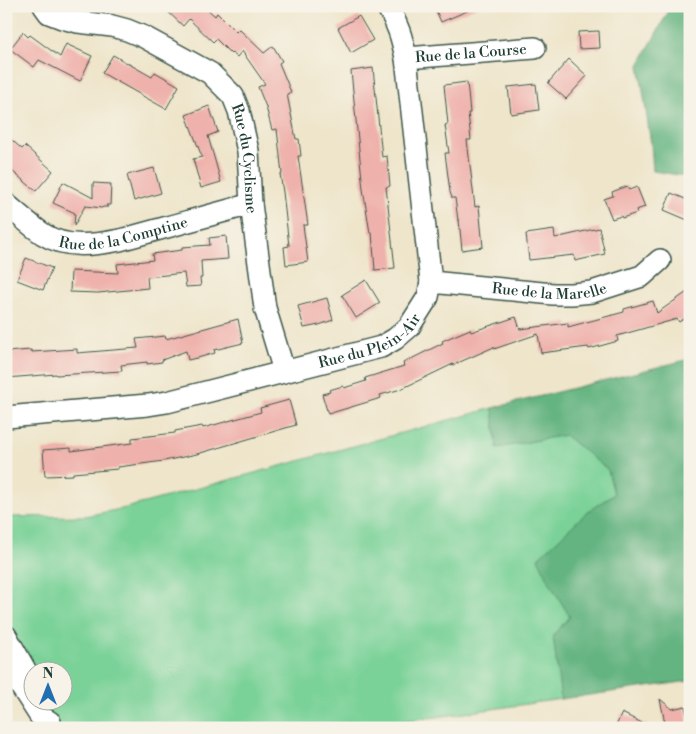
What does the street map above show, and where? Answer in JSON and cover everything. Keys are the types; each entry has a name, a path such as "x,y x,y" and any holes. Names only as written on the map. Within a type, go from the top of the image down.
{"street":[{"name":"Rue du Cyclisme","path":"44,6 49,13 62,18 112,26 144,37 210,73 232,96 239,111 248,152 251,204 265,308 284,371"},
{"name":"Rue du Plein-Air","path":"6,417 148,405 187,398 381,347 395,339 409,327 428,297 431,282 406,58 402,37 394,17 387,6"},
{"name":"Rue de la Course","path":"406,58 534,48"},
{"name":"Rue de la Comptine","path":"6,204 45,235 62,242 84,245 120,240 251,204"},
{"name":"Rue de la Marelle","path":"431,282 553,294 572,294 592,292 642,276 660,260"},
{"path":"6,636 22,666"},
{"path":"6,663 40,716 51,725"},
{"path":"47,712 51,725"}],"green space":[{"path":"659,6 690,6 690,177 653,171 651,144 639,65 668,12"},
{"path":"690,359 690,681 561,699 553,635 570,617 552,587 538,558 587,512 614,494 608,470 565,435 497,448 493,408"},
{"path":"493,408 497,448 565,435 608,470 614,494 587,512 552,587 570,617 553,635 561,699 343,728 53,728 44,712 72,712 72,662 22,662 22,675 6,647 6,517 85,516 126,508"}],"building":[{"path":"162,6 204,6 215,16 217,13 236,32 239,29 264,53 273,46 282,61 279,63 291,92 287,94 296,139 299,139 301,156 298,156 308,225 303,225 308,262 286,265 284,247 289,246 280,174 282,174 277,129 272,130 258,87 265,84 242,51 237,57 231,54 216,39 213,42 189,19 183,26"},
{"path":"434,6 479,6 441,22"},
{"path":"359,16 373,40 351,53 338,28"},
{"path":"599,31 600,48 579,49 578,32"},
{"path":"23,32 60,57 66,44 92,56 80,81 39,60 34,67 10,49"},
{"path":"113,55 152,77 155,72 179,86 166,109 102,73"},
{"path":"569,59 587,76 566,99 548,83"},
{"path":"373,68 382,157 387,156 390,186 386,187 395,268 375,270 372,233 370,233 363,189 351,71"},
{"path":"467,82 471,140 467,140 475,207 479,206 483,247 462,250 459,220 455,198 452,198 450,192 445,153 449,153 445,125 448,124 444,85"},
{"path":"536,84 539,110 511,114 508,87"},
{"path":"209,106 218,132 208,136 221,182 201,188 193,159 202,157 186,115"},
{"path":"6,135 22,149 25,146 53,171 36,191 6,166"},
{"path":"154,168 161,193 134,201 127,175"},
{"path":"63,182 93,198 93,183 111,184 110,205 102,208 85,206 74,226 75,213 53,203"},
{"path":"627,186 629,190 637,187 645,207 636,210 637,213 612,219 604,199 613,196 612,192"},
{"path":"671,193 690,201 690,221 664,210"},
{"path":"599,228 605,254 575,261 574,255 529,260 526,234 554,230 555,238"},
{"path":"226,236 228,259 201,261 201,286 186,287 184,273 147,277 148,288 98,293 70,292 71,271 118,273 117,264 153,260 152,254 182,250 182,247 210,245 209,238"},
{"path":"26,258 52,268 43,290 17,280"},
{"path":"366,280 380,303 356,318 342,295"},
{"path":"690,290 690,315 679,322 677,319 617,336 618,341 589,349 588,347 541,353 538,334 494,349 494,347 401,389 380,395 381,398 328,414 322,394 330,392 329,390 343,386 344,388 366,381 365,378 404,366 403,363 443,343 442,341 470,329 471,332 516,317 520,329 568,323 568,327 624,312 624,309 653,301 657,313"},
{"path":"327,298 333,320 304,328 298,306"},
{"path":"238,319 243,343 214,350 215,353 201,357 188,360 186,351 162,360 162,362 121,365 122,371 6,378 6,352 77,349 77,353 138,348 136,339 165,336 166,339"},
{"path":"289,400 296,425 197,454 164,461 118,467 118,469 73,473 73,475 45,476 43,450 71,448 71,451 132,443 132,438 175,433 175,431 202,426 203,428 261,412 260,408"},
{"path":"660,699 672,709 685,706 689,728 666,728"},
{"path":"622,713 652,728 615,728"}]}
